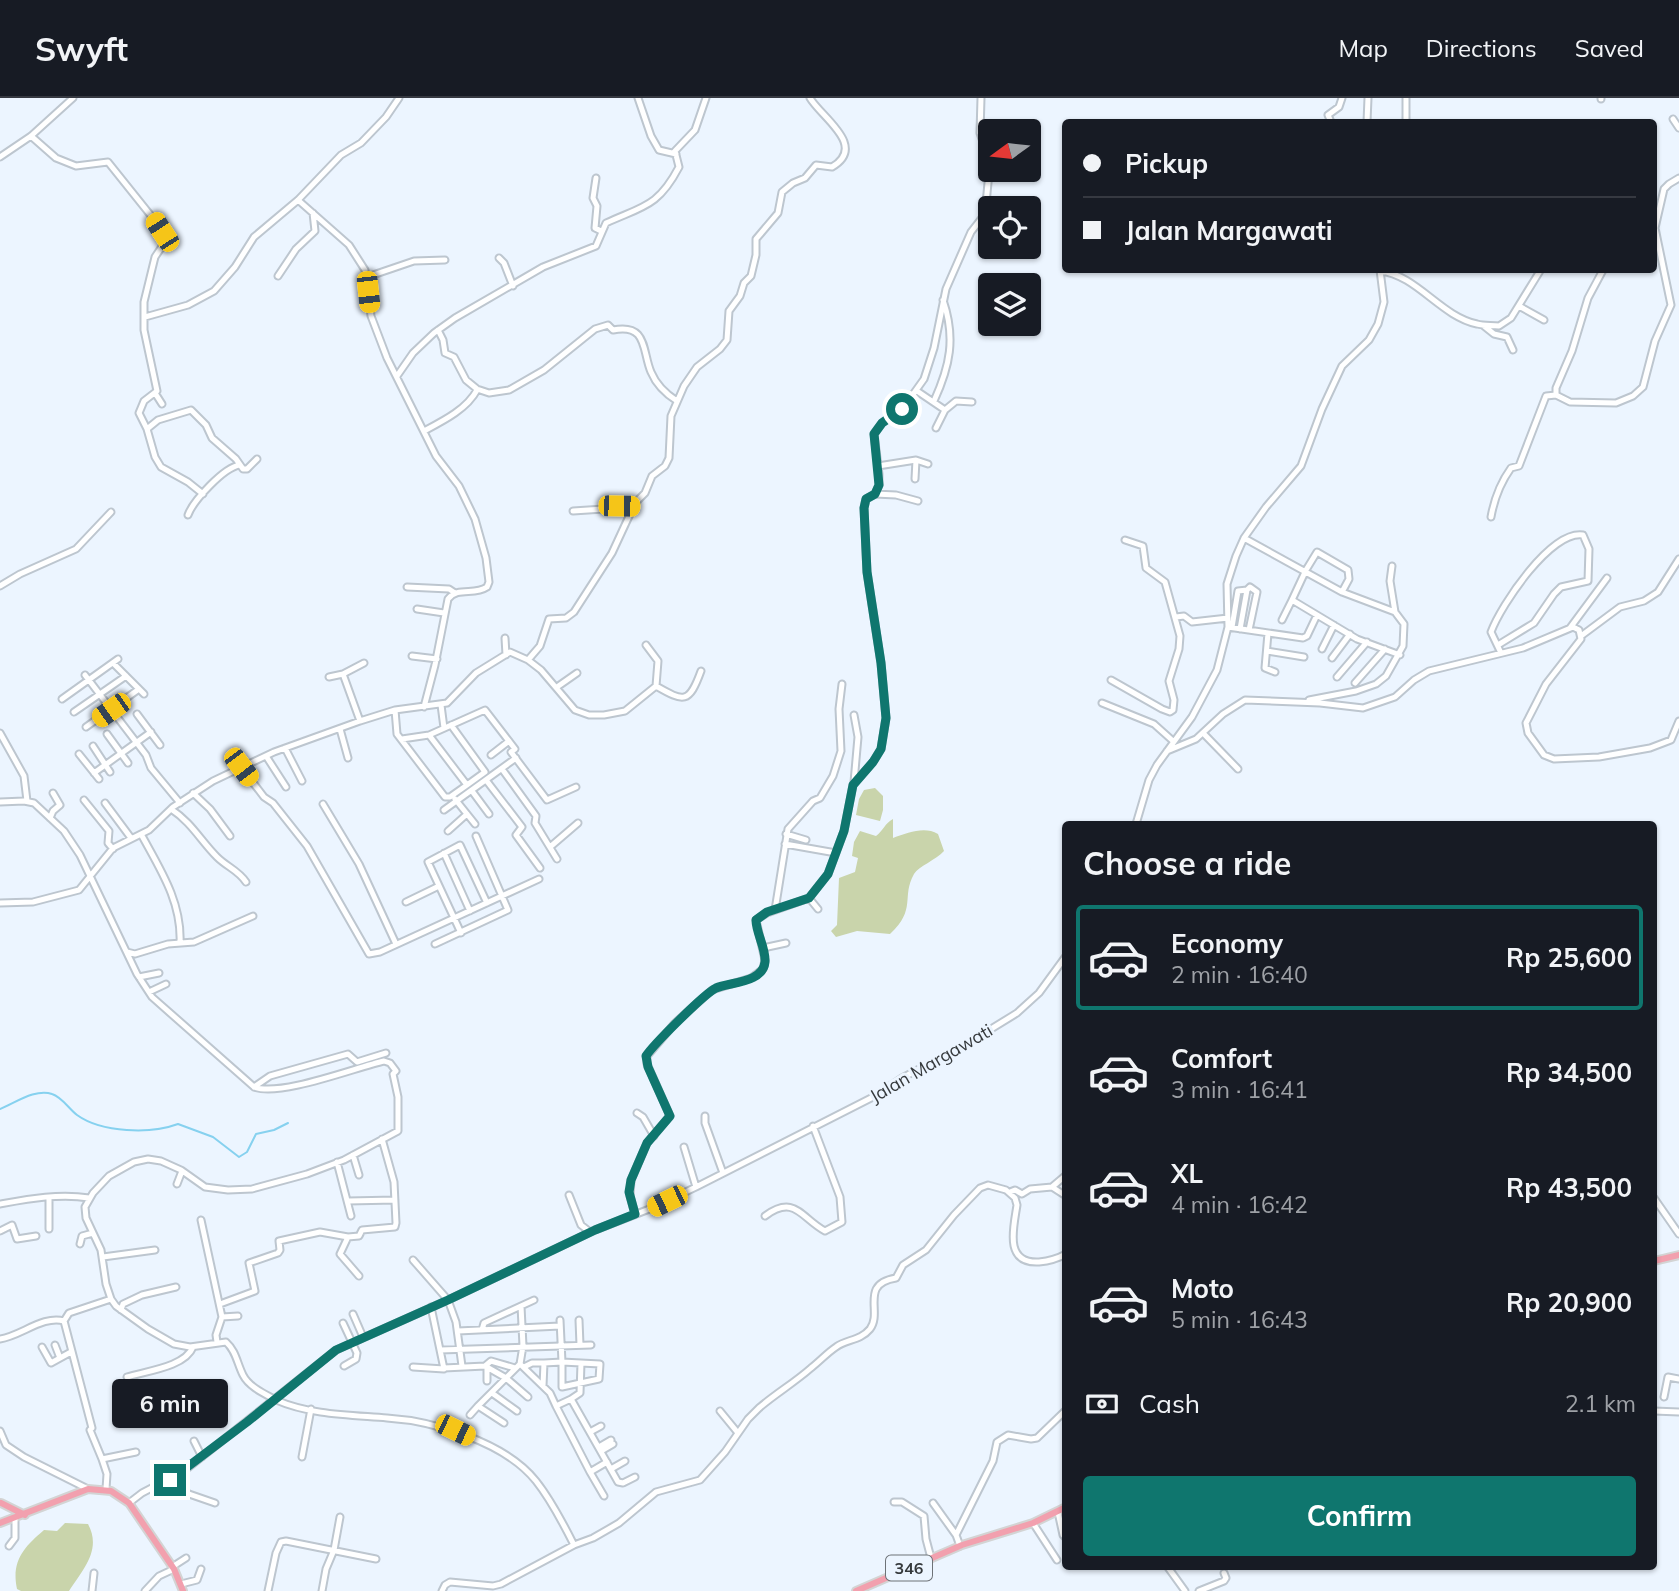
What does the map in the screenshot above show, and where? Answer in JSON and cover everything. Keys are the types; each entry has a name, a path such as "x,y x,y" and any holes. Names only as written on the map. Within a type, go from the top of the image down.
{"main road":[{"path":"1657,1260 1679,1255"},
{"path":"0,1523 88,1489 106,1489 129,1503 173,1568 182,1587"},
{"path":"0,1502 25,1515"},
{"path":"0,1502 12,1519"},
{"name":"346","path":"856,1591 963,1545 1062,1510"}],"street":[{"path":"0,157 30,136 73,98"},
{"path":"145,317 188,306 214,291 230,274 254,237 298,200 341,155 365,140 399,98"},
{"path":"638,98 651,136 659,150 676,154"},
{"path":"397,376 409,358 438,330 543,267 596,246 606,223 646,206 661,195 679,167 675,151 695,130 706,98"},
{"path":"528,660 540,646 548,620 571,616 593,585 623,532 634,506 645,493 652,476 664,466 670,455 671,416 677,401 697,367 727,340 729,311 740,296 744,283 751,276 756,255 755,241 778,214 782,192 793,183 806,178 816,165 832,167 842,158 845,148 842,133 816,108 810,98"},
{"path":"980,119 981,98"},
{"path":"1330,119 1328,116 1339,107 1342,98"},
{"path":"1367,119 1368,98"},
{"path":"1406,98 1406,119"},
{"path":"1673,119 1679,128"},
{"path":"30,136 56,158 76,166 108,162 162,232 164,241 155,257 144,302 144,330 157,390 144,401 139,415 148,429 155,457 161,467 188,482 202,494"},
{"path":"596,178 593,198 597,205 595,228 601,231"},
{"path":"1657,220 1665,187 1679,178"},
{"path":"875,494 879,485 874,438 876,429 904,407 924,379 934,348 943,298 971,232 983,219 989,182"},
{"path":"298,200 349,245 367,276 371,316 387,358 436,456 468,501 486,558 489,582 487,587 478,592 455,593 447,599 424,707"},
{"path":"278,276 296,249 315,231 313,213"},
{"path":"1491,517 1493,505 1506,475 1511,468 1519,466 1526,453 1546,396 1556,395 1570,401 1616,403 1633,396 1643,387 1655,341 1671,305 1657,238"},
{"path":"499,258 504,263 513,286"},
{"path":"367,276 414,261 445,260"},
{"path":"1230,627 1229,576 1244,538 1277,492 1297,472 1342,366 1369,340 1378,324 1384,302 1380,273"},
{"path":"1394,273 1470,322 1499,326 1506,323 1519,306 1539,273"},
{"path":"1556,395 1556,388 1572,351 1588,298 1601,273"},
{"path":"934,401 946,376 950,353 948,317 943,298"},
{"path":"1519,306 1544,320"},
{"path":"1481,324 1494,334 1507,337 1513,350"},
{"path":"438,330 445,353 454,357 466,380 477,390 489,393 509,390 544,370 595,329 608,325 613,330 626,329 638,334 657,383 677,401"},
{"path":"424,431 451,416 472,399 477,390"},
{"path":"917,391 945,410"},
{"path":"155,393 162,404"},
{"path":"936,428 945,410 956,401 972,402"},
{"path":"148,429 158,420 191,410 206,425 212,438 240,465 247,469 257,459"},
{"path":"878,466 916,460 928,464"},
{"path":"915,479 916,460"},
{"path":"188,515 192,505 202,494 231,467 240,465"},
{"path":"854,782 879,754 886,728 881,663 867,572 864,504 868,496 875,494 896,495 918,501"},
{"path":"573,511 634,506"},
{"path":"0,586 76,549 111,512"},
{"path":"1498,645 1534,623 1561,587 1588,582 1588,549 1583,535 1569,537 1534,564 1497,618 1491,632 1501,653"},
{"path":"1244,538 1342,592 1395,612"},
{"path":"1111,680 1163,709 1172,711 1174,700 1169,681 1180,644 1176,617 1164,579 1146,568 1143,546 1125,540"},
{"path":"1282,620 1315,553 1322,553 1348,570 1349,579 1342,592"},
{"path":"1679,559 1658,592 1644,601 1620,607 1581,636 1546,684 1526,723 1528,733 1546,757 1554,759 1600,757 1660,746 1674,737 1679,721"},
{"path":"1303,702 1376,684 1386,676 1400,655 1405,627 1395,612 1390,581 1392,566"},
{"path":"1570,628 1607,578"},
{"path":"407,587 449,589 455,593"},
{"path":"1137,821 1151,776 1192,717 1217,670 1238,591 1250,587 1257,592 1249,630"},
{"path":"1240,629 1247,590"},
{"path":"1292,600 1350,635 1400,655"},
{"path":"417,609 444,613"},
{"path":"1230,627 1305,638 1317,615"},
{"path":"1176,617 1184,616 1192,622 1228,618"},
{"path":"1322,649 1334,625"},
{"path":"1167,751 1192,741 1223,714 1245,700 1363,708 1395,697 1429,671 1524,648 1570,628 1577,628 1581,636"},
{"path":"1268,633 1265,669 1275,672"},
{"path":"1332,658 1350,635"},
{"path":"505,638 506,654"},
{"path":"1337,677 1367,642"},
{"path":"0,903 33,902 79,890 113,849 141,834 193,793 266,756 360,721 395,710 441,705 452,699 476,673 512,652 541,670 575,710 596,716 629,709 656,686 658,661 646,645"},
{"path":"1355,683 1385,649"},
{"path":"1267,651 1304,657"},
{"path":"412,656 436,659"},
{"path":"62,699 87,677 115,661 142,691 86,727"},
{"path":"329,677 343,674 364,663"},
{"path":"656,686 677,698 684,697 692,691 701,671"},
{"path":"557,687 577,673"},
{"path":"343,674 360,721"},
{"path":"74,712 126,676"},
{"path":"87,677 146,755 151,768 180,803"},
{"path":"775,910 786,834 791,824 813,801 820,798 835,770 842,746 839,712 842,684"},
{"path":"1102,703 1154,724 1173,741"},
{"path":"441,705 444,728"},
{"path":"395,710 396,732 445,798 486,780 516,758"},
{"path":"401,739 429,735 485,710 515,749 511,752 547,800 576,787"},
{"path":"137,715 160,745"},
{"path":"635,1214 629,1188 647,1143 670,1116 646,1056 675,1023 712,990 759,973 765,963 756,920 809,898 828,874 844,831 854,782 858,737 854,715"},
{"path":"444,810 485,772 451,725"},
{"path":"340,729 348,758"},
{"path":"94,773 151,732"},
{"path":"0,733 24,776 27,801"},
{"path":"1203,733 1238,769"},
{"path":"107,734 128,763"},
{"path":"429,735 489,814"},
{"path":"491,755 509,741"},
{"path":"93,746 110,772"},
{"path":"285,748 302,781"},
{"path":"79,754 99,779"},
{"path":"266,756 286,787"},
{"path":"241,767 307,846 368,953 380,952 539,879"},
{"path":"502,769 536,816 535,823 557,859"},
{"path":"486,780 522,827 516,835 540,868"},
{"path":"51,816 60,805 53,793"},
{"path":"193,793 210,809 230,836"},
{"path":"455,799 475,824"},
{"path":"84,800 109,831 108,842 113,849"},
{"path":"0,802 27,801 51,816 69,838 92,875 128,952 151,991 181,1024 261,1090 282,1089 381,1062 390,1063 394,1070 398,1097 398,1129 382,1141 337,1165 246,1190 205,1187 155,1160 139,1161 109,1176 89,1198 85,1212 105,1256 111,1299 168,1341 193,1347 217,1339 226,1342 232,1348 248,1382 278,1397 311,1409 446,1427 501,1452 536,1481 573,1545"},
{"path":"105,803 131,838"},
{"path":"323,804 359,864 396,944"},
{"path":"171,809 192,825 214,854 237,871 246,882"},
{"path":"448,831 467,814"},
{"path":"550,847 578,823"},
{"path":"141,834 172,895 180,926 180,943"},
{"path":"786,834 806,840"},
{"path":"435,944 506,913 508,908 476,836"},
{"path":"785,844 836,853"},
{"path":"461,933 428,862 460,845 487,903"},
{"path":"444,853 470,911"},
{"path":"406,902 439,886"},
{"path":"809,898 818,909"},
{"path":"128,952 135,954 160,946 194,942 253,916"},
{"path":"763,948 786,943"},
{"name":"Jalan Margawati","path":"278,1397 321,1360 352,1342 448,1300 590,1232 696,1187 877,1095 1027,1004 1062,961"},
{"path":"142,977 159,973"},
{"path":"151,991 166,984"},
{"path":"256,1085 270,1076 349,1054 357,1062 386,1053"},
{"path":"637,1113 643,1117 654,1136"},
{"path":"705,1116 705,1123 723,1173"},
{"path":"765,1216 784,1206 798,1210 825,1231 842,1222 840,1197 813,1126"},
{"path":"220,1304 256,1290 249,1263 278,1253 279,1241 320,1232 348,1237 359,1236 362,1230 394,1228 394,1177 382,1141"},
{"path":"684,1147 696,1187"},
{"path":"353,1157 359,1175"},
{"path":"337,1165 351,1216"},
{"path":"177,1184 181,1172"},
{"path":"1009,1192 1015,1190 1022,1194 1030,1189 1052,1187 1062,1179"},
{"path":"442,1591 448,1583 498,1585 620,1523 656,1492 700,1480 725,1452 736,1431 759,1408 834,1348 858,1339 868,1331 873,1323 873,1299 881,1283 898,1276 903,1265 926,1250 979,1189 988,1185 1001,1188 1009,1192 1017,1205 1013,1242 1019,1256 1026,1261 1040,1262 1062,1256"},
{"path":"1052,1187 1062,1193"},
{"path":"569,1195 581,1226 590,1232"},
{"path":"0,1205 49,1198 89,1198"},
{"path":"49,1198 49,1230"},
{"path":"348,1201 395,1200"},
{"path":"1657,1202 1679,1234"},
{"path":"201,1220 222,1317 217,1339"},
{"path":"0,1231 12,1225 17,1239 36,1236"},
{"path":"80,1244 82,1236 93,1233"},
{"path":"348,1237 340,1254 359,1276"},
{"path":"105,1256 155,1250"},
{"path":"413,1260 448,1300 458,1331 462,1366"},
{"path":"122,1308 130,1299 176,1287"},
{"path":"106,1489 107,1474 90,1430 92,1428 64,1321 69,1313 111,1299"},
{"path":"482,1330 484,1324 534,1300"},
{"path":"470,1415 520,1366 523,1346 521,1306"},
{"path":"431,1307 444,1368"},
{"path":"354,1314 363,1338"},
{"path":"222,1317 238,1316"},
{"path":"579,1320 580,1345"},
{"path":"0,1339 47,1322 64,1321"},
{"path":"343,1323 357,1353 356,1359 344,1366"},
{"path":"458,1331 560,1323 562,1388"},
{"path":"55,1345 60,1358"},
{"path":"440,1350 591,1345"},
{"path":"42,1347 51,1363 71,1352"},
{"path":"127,1377 181,1360 193,1347"},
{"path":"486,1381 486,1367 491,1361 520,1366 562,1362 600,1364 598,1379 550,1393"},
{"path":"543,1386 544,1363"},
{"path":"556,1406 580,1393 582,1363"},
{"path":"413,1367 441,1371 444,1368 462,1366 486,1367 506,1378 528,1397"},
{"path":"520,1366 550,1393 604,1496"},
{"path":"1664,1397 1668,1377 1679,1379"},
{"path":"492,1393 517,1411"},
{"path":"129,1503 142,1493 170,1480 278,1397"},
{"path":"571,1399 620,1483 635,1477"},
{"path":"478,1406 504,1423"},
{"path":"302,1457 311,1409"},
{"path":"720,1411 736,1431"},
{"path":"1657,1411 1679,1412"},
{"path":"956,1535 993,1461 999,1440 1011,1435 1037,1438 1062,1414"},
{"path":"590,1432 601,1426"},
{"path":"0,1431 6,1445 24,1457 88,1489"},
{"path":"194,1441 202,1457"},
{"path":"600,1449 612,1442"},
{"path":"103,1459 135,1452"},
{"path":"611,1469 625,1461"},
{"path":"590,1472 607,1462"},
{"path":"170,1480 189,1494 215,1503"},
{"path":"894,1502 902,1502 924,1516 931,1558"},
{"path":"933,1503 963,1545"},
{"path":"1058,1512 1062,1530"},
{"path":"322,1591 340,1517"},
{"path":"9,1546 15,1538 12,1519"},
{"path":"1033,1522 1057,1560"},
{"path":"268,1591 280,1542 376,1559"},
{"path":"145,1591 159,1576 186,1558"},
{"path":"182,1587 197,1580 201,1569"},
{"path":"1170,1570 1185,1591"},
{"path":"92,1591 93,1573"},
{"path":"1199,1591 1224,1581 1224,1573"}],"green space":[{"path":"875,788 883,796 880,821 856,815 864,790"},
{"path":"893,819 893,838 916,831 933,832 938,834 944,851 914,874 910,882 906,910 890,934 857,931 836,937 831,931 837,925 839,878 855,872 858,858 852,856 854,842 860,831 876,836"},
{"path":"65,1523 88,1524 93,1542 89,1559 69,1591 17,1589 16,1570 25,1549 44,1530 57,1531"}],"waterway":[{"path":"0,1109 32,1095 52,1094 87,1121 127,1130 154,1129 178,1124 213,1137 239,1157 247,1152 256,1134 288,1123"}],"route":[{"path":"170,1480 336,1350 635,1214 629,1192 631,1180 647,1143 670,1116 648,1067 646,1056 675,1023 712,990 751,978 762,969 765,960 756,920 767,912 809,898 828,874 844,831 854,782 881,749 886,718 881,663 867,572 864,504 870,495 875,494 879,485 874,438 876,429 902,409"}]}
